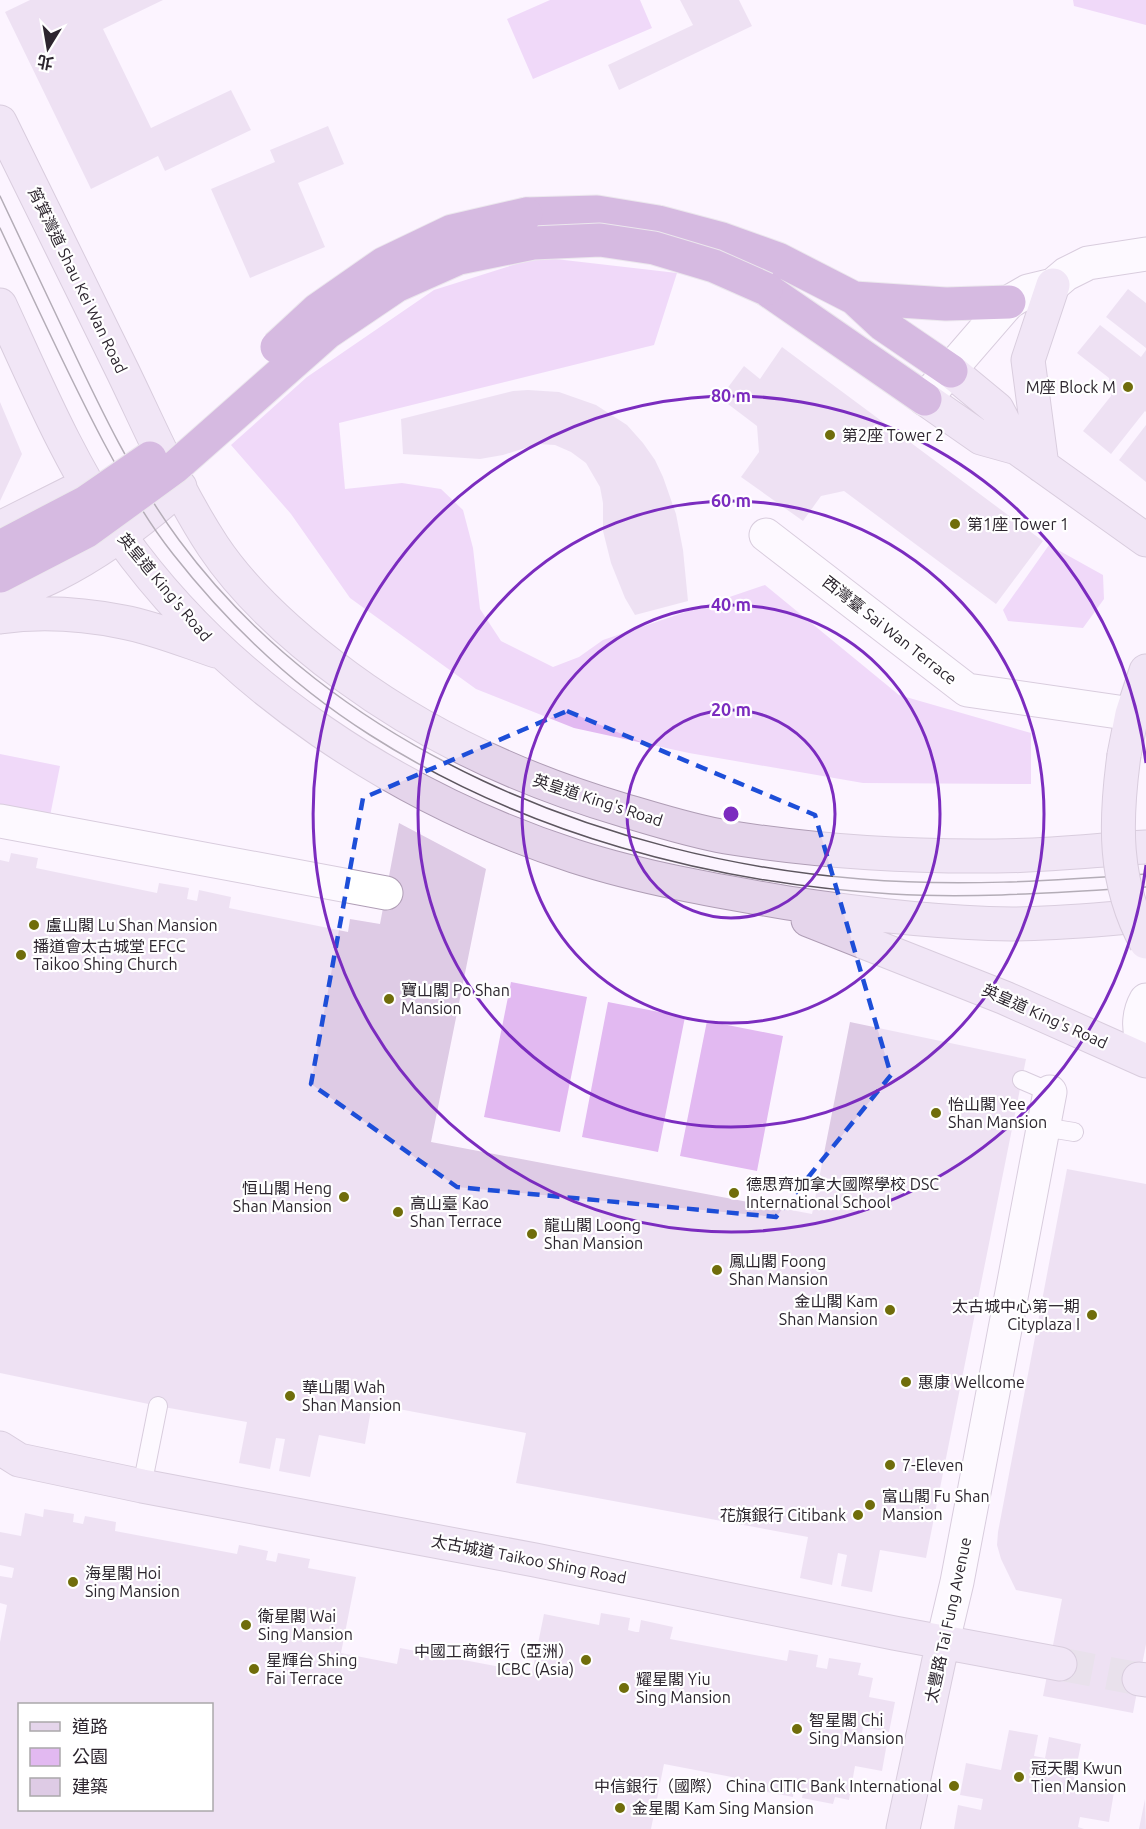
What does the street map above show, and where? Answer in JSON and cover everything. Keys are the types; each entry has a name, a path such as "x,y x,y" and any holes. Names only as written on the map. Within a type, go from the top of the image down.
{"highway":[{"path":"0,547 86,502 150,458 317,310 383,264 452,231 526,214 597,212 658,222 722,239 778,259 854,298 882,324 951,371"},
{"path":"0,576 87,531 175,467 328,332 396,286 459,258 533,243 600,240 654,248 714,266 766,289 925,399"},
{"path":"854,298 946,304 1010,302"}],"main road":[{"name":"筲箕灣道 Shau Kei Wan Road","path":"0,122 155,439"},
{"path":"1030,457 1028,360 1053,285"},
{"path":"0,305 86,484"},
{"path":"951,371 998,409 1030,457"},
{"path":"925,399 981,438 1030,457 1146,540"},
{"path":"0,528 86,484 155,439"},
{"name":"英皇道 King's Road","path":"155,439 214,547 238,578 266,607 333,667 381,703 439,736 499,765 568,794 722,836 800,847 901,855 998,856 1146,847"},
{"name":"英皇道 King's Road","path":"86,484 121,537 182,613 220,652 298,714 364,759 428,794 495,826 576,856 657,878 742,895 843,911 960,922 1016,924 1146,916"},
{"path":"0,599 56,575 121,537 180,487"},
{"path":"0,617 70,614 126,622 220,652"},
{"path":"1146,671 1132,714 1117,802 1118,855 1126,893 1146,942"},
{"name":"英皇道 King's Road","path":"742,895 1005,998 1146,1061"},
{"name":"太古城道 Taikoo Shing Road","path":"6,1459 598,1572 1060,1664"},
{"name":"太豐路 Tai Fung Avenue","path":"903,1829 943,1641"}],"street":[{"path":"925,399 1010,302 1028,291 1053,285 1066,274 1088,264 1146,254"},
{"name":"西灣臺 Sai Wan Terrace","path":"766,535 967,690 1132,714"},
{"path":"0,821 386,892"},
{"path":"1146,1000 1138,1022 1146,1047"},
{"name":"太豐路 Tai Fung Avenue","path":"943,1641 1059,1130 1036,1086"}],"lane":[{"path":"142,1486 158,1406"}],"highlighted area":[{"path":"567,711 815,815 891,1075 776,1217 457,1187 311,1084 363,798"}],"green space":[{"path":"550,0 640,0 652,28 533,79 507,19"},
{"path":"1073,0 1146,0 1146,25 1074,6"},
{"path":"538,257 677,273 654,345 339,423 345,489 402,483 441,489 463,510 473,548 480,609 501,641 553,667 579,657 603,640 765,585 899,695 1031,733 1031,784 863,783 689,753 574,728 476,689 350,598 291,514 231,445 307,377 434,290"},
{"path":"1049,545 1103,575 1104,599 1083,628 1008,621 1003,610"},
{"path":"0,754 60,766 49,821 0,811"},
{"path":"511,982 587,997 560,1132 484,1117"},
{"path":"608,1002 685,1017 658,1152 582,1137"},
{"path":"707,1021 783,1036 757,1171 680,1156"}],"building":[{"path":"30,0 163,0 103,29 151,128 231,90 251,130 165,171 158,156 91,189 5,12"},
{"path":"680,0 739,0 752,26 619,90 608,65 693,25"},
{"path":"328,126 344,164 298,183 325,247 250,278 211,189 275,162 270,150"},
{"name":"M座 Block M","path":"1128,289 1146,303 1146,348 1106,317"},
{"name":"M座 Block M","path":"1100,325 1141,357 1146,350 1146,412 1111,454 1083,431 1111,396 1109,378 1077,353"},
{"path":"782,347 1043,541 996,604 844,491 821,496 803,521 741,477 759,452 757,426 720,398 744,366 760,379"},
{"path":"513,391 559,392 596,405 627,425 643,443 663,477 676,514 683,550 688,601 635,615 625,598 611,563 603,531 603,503 600,487 586,463 571,452 555,445 538,444 503,455 480,459 403,454 401,419"},
{"path":"0,402 22,454 0,501"},
{"name":"M座 Block M","path":"1146,425 1146,482 1119,460"},
{"name":"高山臺 Kao Shan Terrace","path":"399,823 486,869 431,1142 812,1214 850,1022 1026,1059 926,1558 880,1550 872,1592 841,1586 847,1555 838,1553 832,1585 800,1578 808,1537 516,1483 526,1433 372,1404 365,1444 319,1435 310,1477 279,1471 285,1439 276,1438 270,1469 239,1463 247,1422 0,1373 0,860 9,862 11,853 38,858 36,868 157,893 159,883 189,888 187,899 197,901 199,890 231,897 229,908 348,932 350,919 380,924"},
{"name":"太古城中心第一期 Cityplaza I","path":"1067,1169 1146,1184 1146,1644 1133,1713 1043,1696 1062,1599 1016,1590 997,1545"},
{"name":"星輝台 Shing Fai Terrace","path":"44,1509 74,1514 73,1522 83,1524 85,1516 116,1522 115,1531 237,1554 239,1545 268,1551 266,1560 276,1562 278,1553 310,1559 308,1568 356,1577 341,1653 397,1664 400,1648 532,1673 544,1614 599,1625 601,1613 630,1618 628,1630 636,1632 639,1632 641,1620 673,1627 670,1639 787,1661 789,1650 818,1655 816,1667 827,1669 829,1658 861,1663 858,1675 873,1678 869,1697 895,1702 889,1732 863,1727 861,1738 887,1743 882,1771 855,1766 849,1800 835,1797 833,1804 802,1798 803,1791 794,1789 793,1797 762,1791 763,1783 664,1764 651,1829 0,1829 0,1642 7,1605 0,1603 0,1576 12,1578 14,1568 0,1565 0,1532 21,1536 25,1513 43,1517"},
{"name":"冠天閣 Kwun Tien Mansion","path":"1009,1730 1038,1735 1034,1756 1045,1758 1049,1737 1081,1744 1073,1784 1114,1792 1109,1822 1080,1817 1078,1827 1084,1829 954,1829 958,1805 981,1810 983,1799 960,1795 966,1763 1001,1770"},
{"path":"1145,1799 1146,1829 1139,1829"}],"tunnel":[{"path":"1060,1664 1139,1679"}],"tram line":[{"path":"0,196 106,418 147,493 179,540 242,614 315,679 396,734 483,781 574,818 669,847 765,867 861,879 932,883 1039,881 1146,874"},
{"path":"0,228 104,443 145,514 173,554 239,629 289,675 342,716 429,770 491,800 555,826 621,848 688,865 755,878 824,888 892,894 956,896 1146,887"}],"place":[{"name":"M座 Block M","path":"1128,387"},
{"name":"第2座 Tower 2","path":"830,435"},
{"name":"第1座 Tower 1","path":"955,524"},
{"name":"盧山閣 Lu Shan Mansion","path":"34,925"},
{"name":"播道會太古城堂 EFCC Taikoo Shing Church","path":"21,955"},
{"name":"寶山閣 Po Shan Mansion","path":"389,999"},
{"name":"怡山閣 Yee Shan Mansion","path":"936,1113"},
{"name":"德思齊加拿大國際學校 DSC International School","path":"734,1193"},
{"name":"恒山閣 Heng Shan Mansion","path":"344,1197"},
{"name":"高山臺 Kao Shan Terrace","path":"398,1212"},
{"name":"龍山閣 Loong Shan Mansion","path":"532,1234"},
{"name":"鳳山閣 Foong Shan Mansion","path":"717,1270"},
{"name":"金山閣 Kam Shan Mansion","path":"890,1310"},
{"name":"太古城中心第一期 Cityplaza I","path":"1092,1315"},
{"name":"惠康 Wellcome","path":"906,1382"},
{"name":"華山閣 Wah Shan Mansion","path":"290,1396"},
{"name":"7-Eleven","path":"890,1465"},
{"name":"富山閣 Fu Shan Mansion","path":"870,1505"},
{"name":"花旗銀行 Citibank","path":"858,1515"},
{"name":"海星閣 Hoi Sing Mansion","path":"73,1582"},
{"name":"衛星閣 Wai Sing Mansion","path":"246,1625"},
{"name":"中國工商銀行（亞洲） ICBC (Asia)","path":"586,1660"},
{"name":"星輝台 Shing Fai Terrace","path":"254,1669"},
{"name":"耀星閣 Yiu Sing Mansion","path":"624,1688"},
{"name":"智星閣 Chi Sing Mansion","path":"797,1729"},
{"name":"冠天閣 Kwun Tien Mansion","path":"1019,1777"},
{"name":"中信銀行（國際） China CITIC Bank International","path":"954,1786"},
{"name":"金星閣 Kam Sing Mansion","path":"620,1808"}]}
